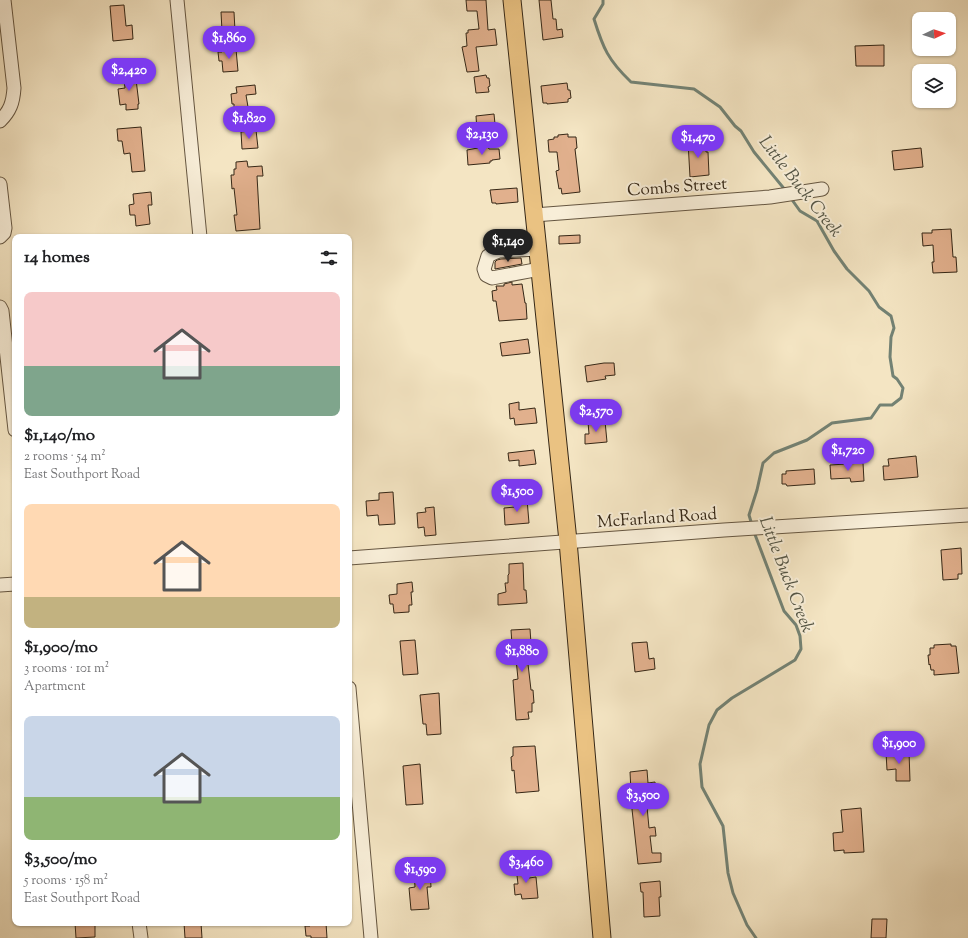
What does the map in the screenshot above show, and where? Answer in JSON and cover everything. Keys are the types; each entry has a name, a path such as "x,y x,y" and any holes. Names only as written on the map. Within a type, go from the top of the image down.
{"main road":[{"path":"512,0 568,541 602,938"}],"street":[{"path":"0,121 14,101 14,88 4,0"},
{"path":"177,0 200,234"},
{"path":"0,184 5,228 4,233 0,237"},
{"name":"Combs Street","path":"534,215 770,197 822,189"},
{"path":"538,249 494,252 488,256 484,269 486,275 492,278 540,269"},
{"path":"0,307 2,311 12,403"},
{"name":"McFarland Road","path":"352,558 724,530 968,516"},
{"path":"0,585 12,584"},
{"path":"352,722 371,938"},
{"path":"139,926 140,938"}],"building":[{"path":"466,0 486,0 488,30 495,29 497,45 476,47 479,71 467,72 462,47 467,46 466,33 468,33 468,30 479,29 477,11 467,11"},
{"path":"539,0 551,0 553,19 556,19 557,30 562,29 563,37 543,40"},
{"path":"124,5 126,26 132,25 133,39 113,41 110,6"},
{"path":"221,12 234,12 235,31 222,31"},
{"path":"884,45 884,66 856,66 855,46"},
{"path":"236,49 238,71 223,72 222,61 219,61 218,52 222,52 222,50"},
{"path":"135,71 139,104 138,109 126,110 126,104 120,105 118,89 125,88 123,72"},
{"path":"486,75 487,78 489,78 489,92 476,93 474,77"},
{"path":"567,83 571,98 568,99 568,102 543,103 541,86"},
{"path":"255,85 256,94 246,95 248,107 234,109 231,94 237,93 236,87"},
{"path":"494,114 495,124 490,124 491,130 477,131 476,116"},
{"path":"141,127 145,171 132,172 130,153 124,154 122,141 118,141 117,129"},
{"path":"256,130 258,148 242,149 241,132"},
{"path":"568,134 568,137 576,137 577,148 575,149 580,192 562,194 561,188 559,189 556,171 559,170 557,152 549,152 548,140 558,137 558,135"},
{"path":"705,140 706,152 708,152 709,175 690,177 688,142"},
{"path":"488,147 489,149 499,149 500,159 492,160 490,163 468,165 467,150"},
{"path":"921,148 923,167 894,170 892,151"},
{"path":"247,161 248,167 262,166 263,176 257,176 260,229 236,231 234,215 237,215 231,175 234,175 236,162"},
{"path":"517,188 518,202 492,203 490,190"},
{"path":"151,192 152,205 148,205 150,224 136,226 135,215 130,215 129,205 134,204 133,194"},
{"path":"951,229 953,257 956,257 957,272 933,273 933,245 923,246 922,233 932,233 932,230"},
{"path":"515,231 517,242 496,244 495,232"},
{"path":"580,235 580,243 559,244 559,236"},
{"path":"521,258 522,264 495,269 495,262 497,260"},
{"path":"512,282 512,285 522,284 526,303 527,319 499,321 496,301 493,301 492,291 497,290 496,286 504,286 504,284"},
{"path":"528,339 530,353 502,356 500,343"},
{"path":"614,363 615,375 605,376 606,379 587,382 585,366"},
{"path":"519,402 519,410 535,408 537,423 515,425 514,418 510,419 509,404"},
{"path":"605,421 607,442 585,444 585,434 589,434 588,422"},
{"path":"534,450 536,464 519,466 519,460 509,461 508,453"},
{"path":"916,456 918,477 884,480 883,466 889,466 888,459"},
{"path":"863,463 864,481 851,482 850,478 831,479 830,465"},
{"path":"814,469 815,484 787,486 786,484 782,484 782,474 786,474 786,471"},
{"path":"393,492 395,524 379,525 378,515 367,516 366,501 379,500 379,493"},
{"path":"527,499 529,523 505,525 504,508 515,507 514,500"},
{"path":"434,507 436,535 425,536 424,527 418,528 417,513 426,512 425,508"},
{"path":"961,548 962,574 958,574 958,579 943,580 941,550"},
{"path":"523,563 524,590 526,590 527,603 498,605 498,594 506,592 505,583 508,583 509,564"},
{"path":"412,582 412,605 409,605 409,612 394,613 393,604 390,604 389,595 397,594 397,584"},
{"path":"530,629 532,658 529,658 528,664 534,703 532,703 532,712 528,712 529,719 516,720 513,680 518,679 516,659 513,659 511,630"},
{"path":"415,640 418,674 403,675 400,641"},
{"path":"647,642 649,659 654,658 655,669 635,672 632,643"},
{"path":"951,644 951,646 956,646 959,673 934,675 934,670 931,670 930,664 929,665 928,655 930,655 930,648 934,648 934,645"},
{"path":"439,693 441,734 427,735 426,724 423,724 420,695"},
{"path":"535,746 539,791 516,793 511,757 513,756 513,747"},
{"path":"909,751 910,781 896,781 896,769 887,770 886,752"},
{"path":"420,764 423,804 406,805 403,766"},
{"path":"647,770 648,783 655,782 656,794 648,794 648,796 646,796 649,828 655,827 656,836 650,836 652,853 661,853 661,862 638,864 630,791 630,772"},
{"path":"861,808 864,852 844,853 844,850 834,851 833,833 843,832 841,810"},
{"path":"528,866 529,878 536,877 538,898 522,899 521,894 515,895 514,884 518,884 516,867"},
{"path":"430,871 431,887 427,887 429,909 411,910 409,888 415,887 414,872"},
{"path":"660,881 660,916 644,917 643,892 641,892 640,883"},
{"path":"872,919 887,919 886,938 871,938"},
{"path":"75,926 95,926 95,937 76,938"},
{"path":"184,926 201,926 202,938 185,938"},
{"path":"305,926 326,926 327,938 311,938 311,936 306,936"}],"waterway":[{"name":"Little Buck Creek","path":"603,0 603,4 594,19 607,53 623,74 631,82 694,89 720,107 735,126 741,131 754,152 786,191"},
{"name":"Little Buck Creek","path":"752,525 749,515 757,490 763,463 774,453 807,440 832,423 871,418 880,405 892,405 901,398 903,388 893,376 890,357 891,337 894,328 891,316 879,307 869,291 847,269 834,251 817,221 800,211 790,197"},
{"name":"Little Buck Creek","path":"754,532 784,611 796,625 800,636 801,649 795,660 732,698 717,710 709,725 700,764 702,787 723,826 728,873 733,893 747,925 756,938"}]}
